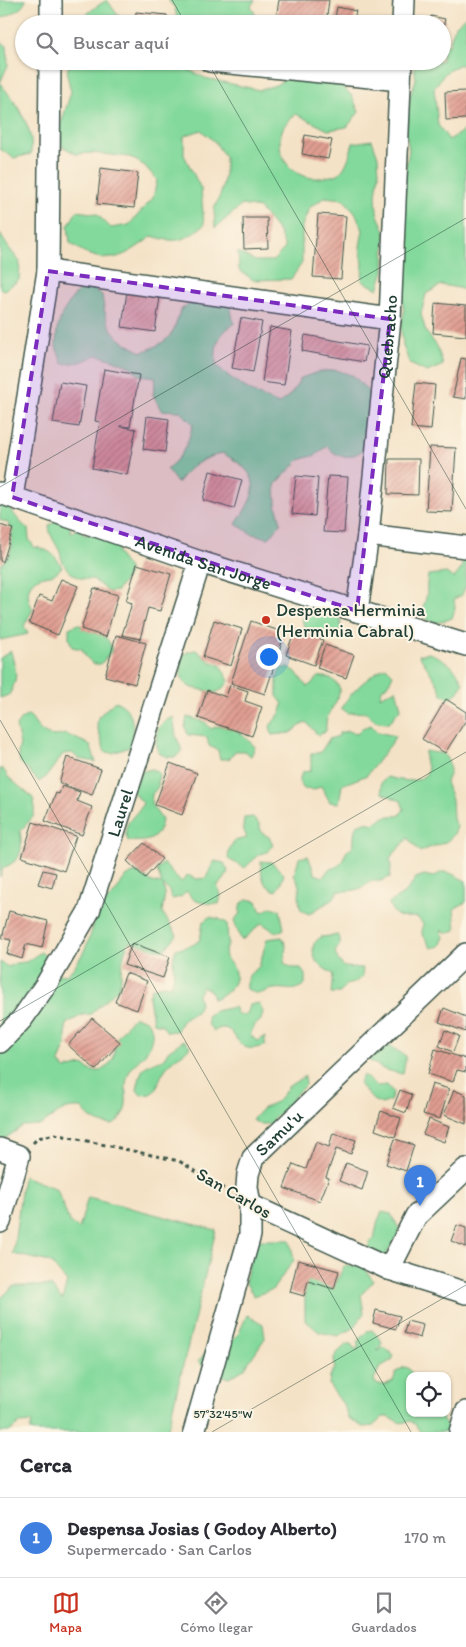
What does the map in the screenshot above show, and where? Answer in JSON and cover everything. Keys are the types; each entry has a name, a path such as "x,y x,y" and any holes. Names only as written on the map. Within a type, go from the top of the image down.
{"street":[{"path":"51,0 51,15"},
{"path":"403,15 404,0"},
{"path":"6,495 48,271 50,70"},
{"name":"Quebracho","path":"357,611 368,535 390,319 401,70"},
{"path":"48,271 390,319"},
{"name":"Avenida San Jorge","path":"6,495 200,562 466,646"},
{"path":"368,535 466,547"},
{"name":"Laurel","path":"0,1042 22,1019 47,983 89,911 200,562"},
{"name":"Samu'u","path":"194,1432 250,1235 250,1205 247,1186 248,1174 253,1158 466,954"},
{"path":"0,1222 9,1153"},
{"path":"389,1269 416,1216 466,1169"},
{"name":"San Carlos","path":"250,1205 389,1269 466,1294"},
{"path":"460,1432 466,1412"}],"path":[{"name":"San Carlos","path":"9,1153 38,1138 55,1134 179,1161 250,1205"}],"highlighted area":[{"path":"48,271 390,319 357,611 12,497"}],"green space":[{"path":"0,0 26,0 19,9 0,19"},
{"path":"107,0 118,15 86,15"},
{"path":"168,0 255,0 251,6 256,15 176,15 175,8"},
{"path":"466,16 466,71 460,64 451,69 451,39 455,26"},
{"path":"0,41 7,46 8,65 0,83"},
{"path":"68,70 189,70 205,78 259,90 276,85 285,79 339,83 352,96 359,112 347,127 328,130 296,114 283,128 280,149 283,158 296,172 315,178 326,177 338,174 341,171 346,164 353,143 372,140 378,157 377,213 385,231 384,271 378,289 362,281 363,263 360,247 363,230 355,212 343,199 325,197 309,208 302,226 302,263 291,279 253,280 239,270 238,252 255,261 273,261 285,248 279,232 259,208 242,205 215,228 214,209 221,193 225,174 225,157 215,142 201,130 184,136 184,155 201,189 204,225 191,235 180,240 168,240 152,236 131,251 112,258 93,256 70,243 68,226 77,211 97,214 111,228 129,225 153,198 157,180 145,166 130,157 93,153 76,154 60,145 60,127 71,92"},
{"path":"414,70 450,70 445,73 434,88 438,125 449,140 466,129 466,291 441,285 426,294 421,314 426,332 437,346 443,365 427,372 410,364 403,346 401,328 404,311 401,293 405,238 404,203 409,150 406,132 410,96 416,79"},
{"path":"0,83 25,120 31,136 31,154 14,158 0,149"},
{"path":"0,234 20,262 19,280 4,290 0,289"},
{"path":"87,284 102,295 106,315 112,330 124,342 142,352 164,342 175,327 180,310 196,300 230,305 234,324 224,332 218,341 216,365 245,387 279,404 292,393 301,378 318,372 336,370 354,376 367,390 375,407 369,447 347,457 338,455 327,446 316,455 299,460 275,485 276,504 281,523 269,538 252,534 236,524 250,501 253,483 250,475 235,461 222,453 208,458 192,467 177,483 167,469 185,449 193,424 180,411 161,410 153,394 156,377 139,375 131,367 97,355 81,362 63,364 56,347 57,330 62,314 72,298"},
{"path":"0,499 28,529 29,539 34,547 51,553 62,567 55,573 38,578 31,584 28,592 29,601 33,609 24,626 28,634 0,640 0,566 10,554 12,534 8,523 0,520"},
{"path":"55,521 70,526 71,533 78,528 84,535 99,536 117,546 118,554 129,569 127,577 117,591 108,592 93,579 83,579 67,569 49,526"},
{"path":"466,557 466,585 462,595 454,599 455,609 452,618 438,622 426,619 420,612 426,597 428,575 446,573 454,578 462,568 462,559"},
{"path":"301,598 337,612 341,621 340,631 333,637 315,640 310,636 304,627"},
{"path":"78,624 99,633 110,644 112,650 101,664 93,664 86,657 82,649 72,647 69,638 69,628"},
{"path":"196,650 211,662 220,664 229,681 223,689 215,693 193,688 184,682 180,670 180,659 187,652"},
{"path":"11,651 16,678 9,695 0,698 0,658"},
{"path":"428,653 450,664 461,679 463,684 458,692 450,698 442,695 419,655"},
{"path":"289,667 296,672 307,687 318,677 322,677 334,681 340,689 327,718 326,731 318,735 306,722 290,733 272,735 270,726 281,712 283,704 277,696 277,677 280,669"},
{"path":"386,667 393,674 389,683 382,689 380,697 396,689 401,708 389,723 376,721 366,712 348,713 341,708 361,684 373,674"},
{"path":"115,701 122,705 130,714 133,733 130,747 113,753 105,752 97,726 98,717"},
{"path":"29,715 36,726 48,735 59,736 66,734 90,745 96,762 79,759 72,753 63,754 46,777 39,782 20,762 18,752 20,744 16,726 21,719"},
{"path":"173,717 176,736 182,750 176,757 167,757 159,753 156,736 163,723"},
{"path":"187,717 205,722 211,729 217,726 224,726 235,730 255,747 251,756 244,751 235,751 229,759 220,759 218,750 209,746 207,737 188,735 185,727"},
{"path":"371,725 377,732 395,736 367,775 342,785 339,803 330,802 321,786 314,790 304,789 299,782 302,772 311,771 311,753 320,753 329,739 339,736 339,733 348,731 357,734 362,728"},
{"path":"425,751 444,754 449,763 450,772 446,782 452,800 453,819 457,827 451,838 442,844 420,852 408,838 390,858 390,877 381,881 371,881 364,887 356,890 338,891 333,899 309,914 301,910 299,884 294,875 299,858 308,856 315,874 323,877 329,869 341,864 346,852 353,847 357,825 365,822 374,824 385,817 399,816 404,809 401,801 382,793 381,783 387,777 411,781 425,776 428,769 425,761"},
{"path":"0,769 3,769 8,777 33,798 35,807 33,817 20,831 21,849 18,858 3,868 0,877"},
{"path":"152,769 159,773 158,787 152,794 151,804 162,820 158,833 146,841 128,841 126,835 127,825 143,803 131,790 143,771"},
{"path":"253,817 259,824 262,833 269,837 273,845 267,852 258,855 245,868 228,859 229,850 234,841 247,838 243,828 244,818"},
{"path":"214,861 224,863 228,871 224,880 217,886 221,895 219,904 197,901 187,891 181,897 172,899 169,891 163,885 165,893 162,912 177,935 164,950 129,942 125,951 118,988 91,1014 82,1015 66,1024 66,1044 59,1062 65,1069 83,1065 91,1071 100,1071 108,1066 113,1059 116,1039 133,1017 141,1018 150,1024 152,1035 149,1048 129,1072 126,1082 126,1107 120,1119 113,1125 103,1124 88,1116 82,1108 72,1108 63,1110 41,1125 23,1126 0,1142 0,962 8,967 16,963 26,962 41,952 48,959 48,968 58,974 67,975 78,961 87,944 96,908 110,898 124,879 136,872 152,882 162,884 157,870 163,863 182,882 187,875 197,879 206,878"},
{"path":"261,861 271,862 284,874 276,891 264,882"},
{"path":"442,872 452,874 466,881 466,902 454,909 456,930 448,933 441,930 444,937 440,946 431,948 422,933 423,924 417,917 396,915 389,903 405,893 416,878 424,875 433,877"},
{"path":"247,899 257,901 260,910 263,912 271,907 280,910 284,929 276,933 262,923 241,940 234,921 240,913 240,905"},
{"path":"209,917 227,923 228,944 225,950 226,959 235,971 234,983 226,992 213,999 211,991 202,987 198,995 200,1004 196,1012 184,1019 177,1031 167,1032 162,1025 153,1023 149,996 152,988 162,985 171,986 174,976 173,959 176,949 193,945 200,940 203,922"},
{"path":"338,935 340,944 335,952 338,960 344,967 363,968 362,977 354,983 345,985 340,993 331,993 333,974 317,962 313,949 314,943 321,937"},
{"path":"282,937 286,945 284,963 292,968 301,968 305,975 305,984 297,989 274,989 258,993 247,989 248,979 253,971 259,967 267,939"},
{"path":"259,1003 263,1012 261,1020 254,1026 250,1035 257,1041 265,1037 265,1046 247,1048 229,1030 220,1028 214,1031 208,1025 207,1016 215,1011 234,1007 238,1015 247,1014 250,1005"},
{"path":"184,1040 190,1046 167,1067 157,1089 150,1094 141,1095 137,1090 144,1068 164,1059 168,1051"},
{"path":"373,1044 391,1047 406,1056 403,1074 385,1070 370,1061"},
{"path":"363,1075 377,1086 387,1085 393,1092 390,1101 382,1104 373,1100 359,1084"},
{"path":"305,1076 306,1085 270,1124 260,1124 252,1120 262,1109 278,1101 289,1086"},
{"path":"23,1176 57,1189 69,1221 79,1229 88,1197 216,1230 167,1432 35,1432 30,1431 32,1422 20,1423 9,1432 0,1432 0,1299 14,1286 51,1286 62,1300 67,1282 50,1262 13,1254"},
{"path":"382,1212 391,1214 400,1230 382,1262 368,1250 370,1241 374,1239 378,1220"},
{"path":"255,1240 290,1240 294,1260 273,1289 254,1296 245,1282"},
{"path":"363,1265 373,1281 361,1295 364,1313 354,1328 338,1336 319,1332 305,1320 305,1282 320,1274 336,1283 344,1266"},
{"path":"247,1315 263,1324 265,1338 244,1369 229,1378 212,1373 198,1362 209,1348 227,1347 239,1333"},
{"path":"372,1330 381,1340 382,1344 377,1351 384,1347 394,1356 392,1360 380,1367 374,1379 375,1383 384,1385 393,1381 396,1372 404,1367 408,1368 411,1372 406,1372 406,1417 441,1417 448,1428 447,1432 420,1432 415,1424 410,1421 401,1423 388,1417 383,1417 373,1426 363,1427 347,1417 345,1407 329,1385 330,1376 335,1368 334,1359 336,1354 347,1344 351,1344 358,1350 358,1341 367,1331"}],"building":[{"path":"279,0 329,0 327,15 276,15"},
{"path":"337,7 356,11 355,15 336,15"},
{"path":"136,12 167,15 136,15"},
{"path":"466,91 466,119 446,120 445,92"},
{"path":"305,135 332,140 328,159 302,154"},
{"path":"101,168 138,173 134,208 97,204"},
{"path":"318,214 346,216 341,279 313,277"},
{"path":"243,218 267,218 268,248 244,249"},
{"path":"128,284 161,290 155,332 122,327"},
{"path":"435,303 466,306 466,336 433,333"},
{"path":"241,318 262,322 253,372 232,368"},
{"path":"270,327 292,331 284,385 262,382"},
{"path":"305,335 367,346 364,362 302,351"},
{"path":"461,358 466,359 466,399 453,397"},
{"path":"104,369 139,375 130,427 120,426 136,429 127,475 92,468 100,422 95,421"},
{"path":"60,382 86,386 79,427 53,423"},
{"path":"416,383 435,385 431,430 411,428"},
{"path":"147,416 169,419 165,452 143,449"},
{"path":"430,447 456,448 452,512 426,511"},
{"path":"389,459 419,459 418,495 388,494"},
{"path":"210,471 242,480 234,509 203,500"},
{"path":"296,476 318,478 315,516 292,514"},
{"path":"328,476 348,477 344,533 323,532"},
{"path":"0,525 13,529 3,562 0,561"},
{"path":"137,564 171,574 160,611 148,608 140,639 122,635 132,603 126,601"},
{"path":"61,579 78,586 58,635 29,623 39,596 52,601"},
{"path":"94,588 118,595 106,637 81,629"},
{"path":"214,620 242,629 231,666 203,657"},
{"path":"251,621 285,633 265,694 231,683"},
{"path":"295,629 323,640 314,665 286,655"},
{"path":"116,635 146,643 135,684 105,676"},
{"path":"325,645 354,655 346,678 317,668"},
{"path":"230,685 248,691 245,701 262,707 252,736 198,718 207,690 226,697"},
{"path":"446,699 466,712 466,720 445,753 422,739"},
{"path":"67,757 101,769 92,795 59,783"},
{"path":"170,763 197,773 182,815 155,805"},
{"path":"62,786 80,792 77,801 92,807 82,835 45,821 56,793 59,794"},
{"path":"33,822 76,836 64,871 22,857"},
{"path":"144,843 162,859 145,878 127,861"},
{"path":"43,870 56,873 52,888 38,884"},
{"path":"9,911 48,921 42,948 26,944 22,959 7,954 11,940 2,938"},
{"path":"132,943 170,957 163,978 124,965"},
{"path":"126,973 147,981 137,1010 115,1002"},
{"path":"444,1008 466,1017 466,1032 439,1022"},
{"path":"92,1018 120,1042 96,1070 68,1045"},
{"path":"445,1030 459,1036 453,1052 439,1046"},
{"path":"435,1049 466,1059 466,1072 457,1070 453,1082 428,1074"},
{"path":"432,1084 449,1089 440,1119 423,1114"},
{"path":"400,1090 412,1095 406,1113 393,1108"},
{"path":"454,1090 466,1095 466,1124 444,1115"},
{"path":"381,1111 401,1118 395,1137 375,1130"},
{"path":"429,1119 449,1127 444,1142 423,1134"},
{"path":"333,1133 356,1140 351,1154 336,1149 326,1177 329,1178 320,1201 284,1188 293,1164 306,1169 316,1142 329,1147"},
{"path":"395,1139 414,1145 406,1171 386,1164"},
{"path":"346,1163 368,1171 362,1190 339,1181"},
{"path":"457,1225 466,1228 466,1247 451,1241"},
{"path":"298,1260 339,1271 334,1289 308,1281 304,1296 290,1292"},
{"path":"376,1310 400,1316 396,1329 373,1323"},
{"path":"407,1321 423,1325 420,1338 404,1333"}],"place":[{"name":"Despensa Herminia (Herminia Cabral)","path":"266,620"},
{"name":"Despensa Josias ( Godoy Alberto)","path":"420,1206"}]}
